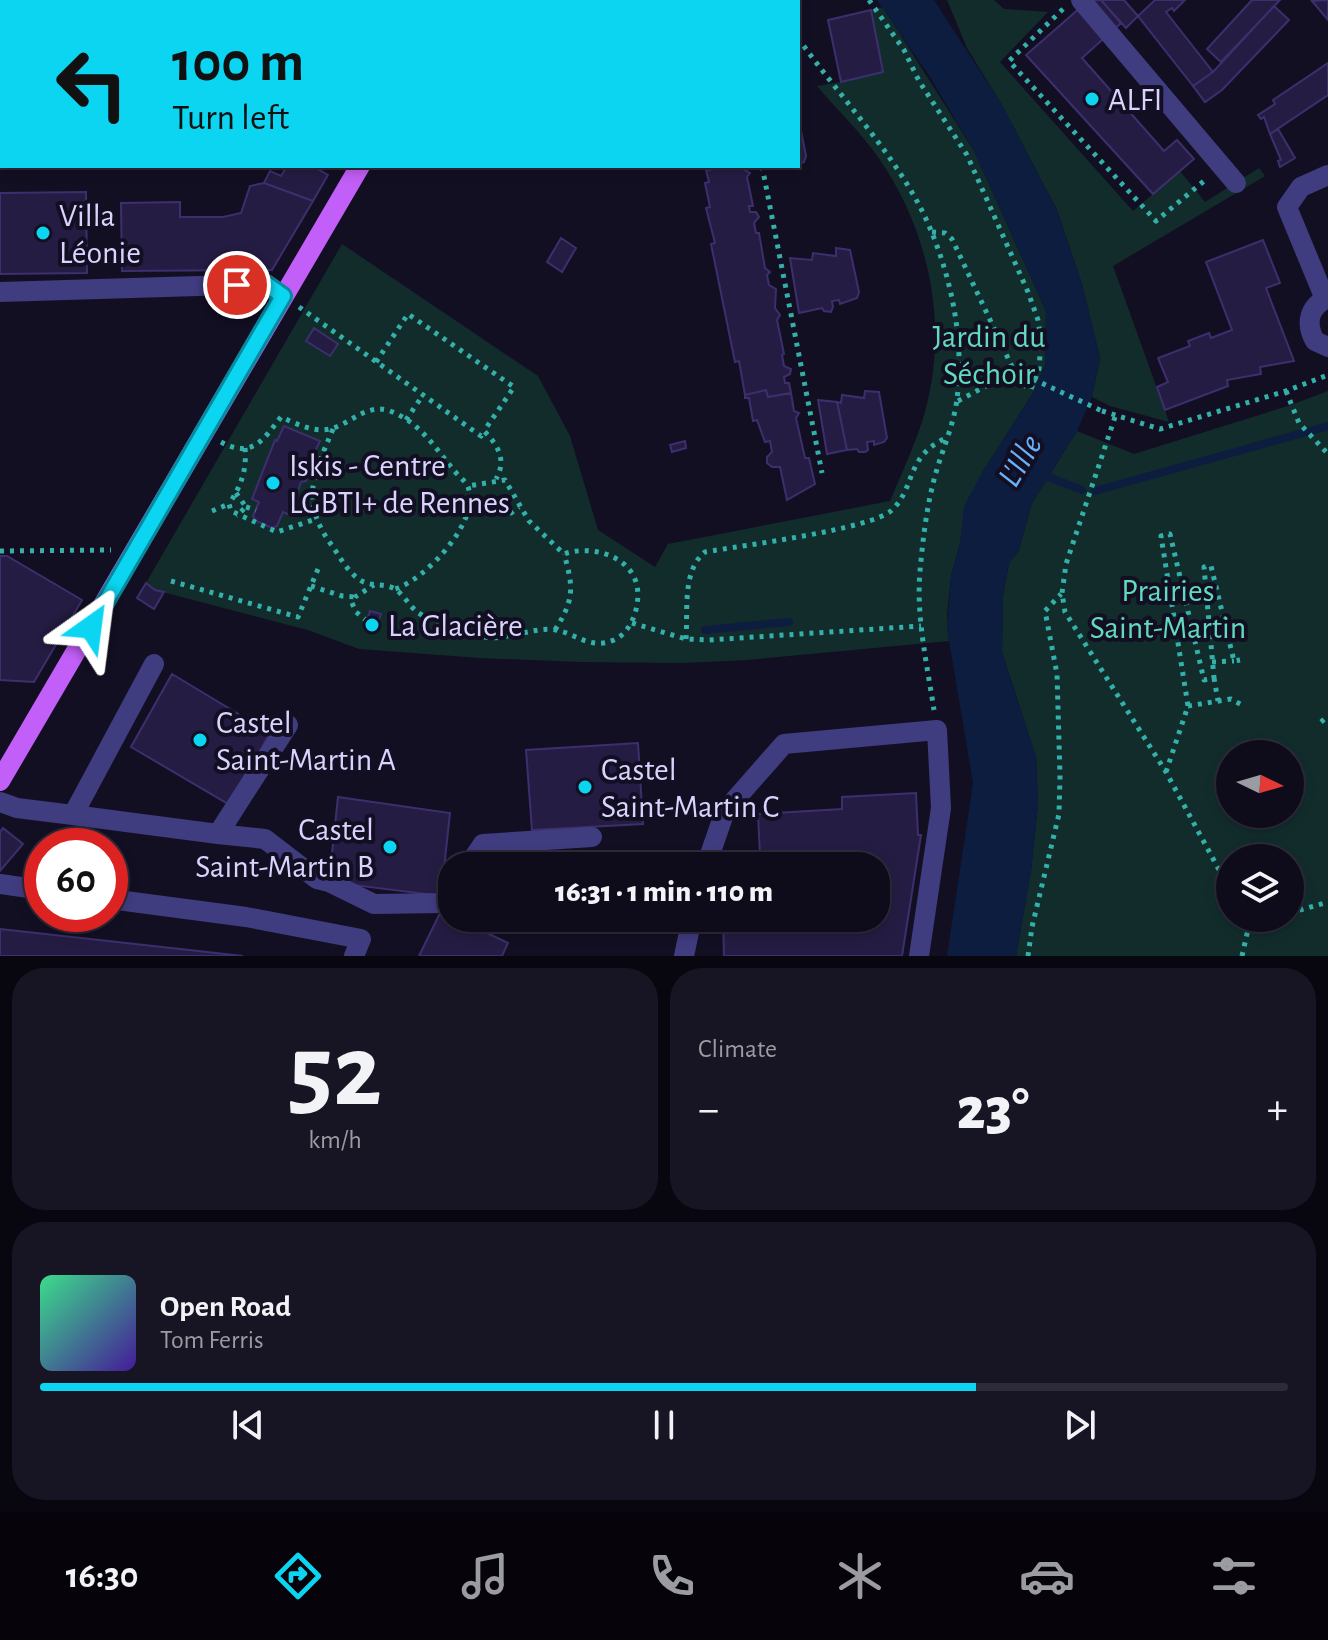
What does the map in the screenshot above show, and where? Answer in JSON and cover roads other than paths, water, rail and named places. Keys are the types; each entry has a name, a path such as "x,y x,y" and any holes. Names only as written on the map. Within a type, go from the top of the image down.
{"main road":[{"path":"0,781 359,168"}],"street":[{"path":"1081,0 1236,183"},
{"path":"1328,175 1301,187 1287,207 1327,299 1311,311 1309,322 1315,341 1328,347"},
{"path":"0,292 266,284 283,296"},
{"path":"73,815 154,664"},
{"path":"218,834 288,725"},
{"path":"711,852 725,811 784,744 937,730 941,808 919,956"},
{"path":"0,802 17,808 265,839 317,879 374,904 438,903"},
{"path":"478,852 483,844 592,837"},
{"path":"0,884 24,887"},
{"path":"128,901 246,917 361,939 354,956"},
{"path":"684,956 689,932"}],"water":[{"name":"L'Ille","path":"877,0 934,0 1002,105 1057,210 1082,284 1100,358 1092,397 1077,431 1032,503 1019,550 1009,563 1003,596 1002,652 1036,757 1038,804 1031,871 1016,956 947,956 973,783 947,629 951,576 960,543 964,506 1033,393 1045,365 1046,311 974,151 928,74"}],"waterway":[{"path":"1095,491 1328,426"},
{"name":"L'Ille","path":"1038,473 1082,490"},
{"path":"705,630 789,622"}],"place":[{"name":"ALFI","path":"1092,99"},
{"name":"Villa Léonie","path":"43,233"},
{"name":"Iskis - Centre LGBTI+ de Rennes","path":"273,483"},
{"name":"La Glacière","path":"372,625"},
{"name":"Castel Saint-Martin A","path":"200,740"},
{"name":"Castel Saint-Martin C","path":"585,787"},
{"name":"Castel Saint-Martin B","path":"390,847"}],"park label":[{"name":"Jardin du Séchoir","path":"989,354"},
{"name":"Prairies Saint-Martin","path":"1168,608"}]}
